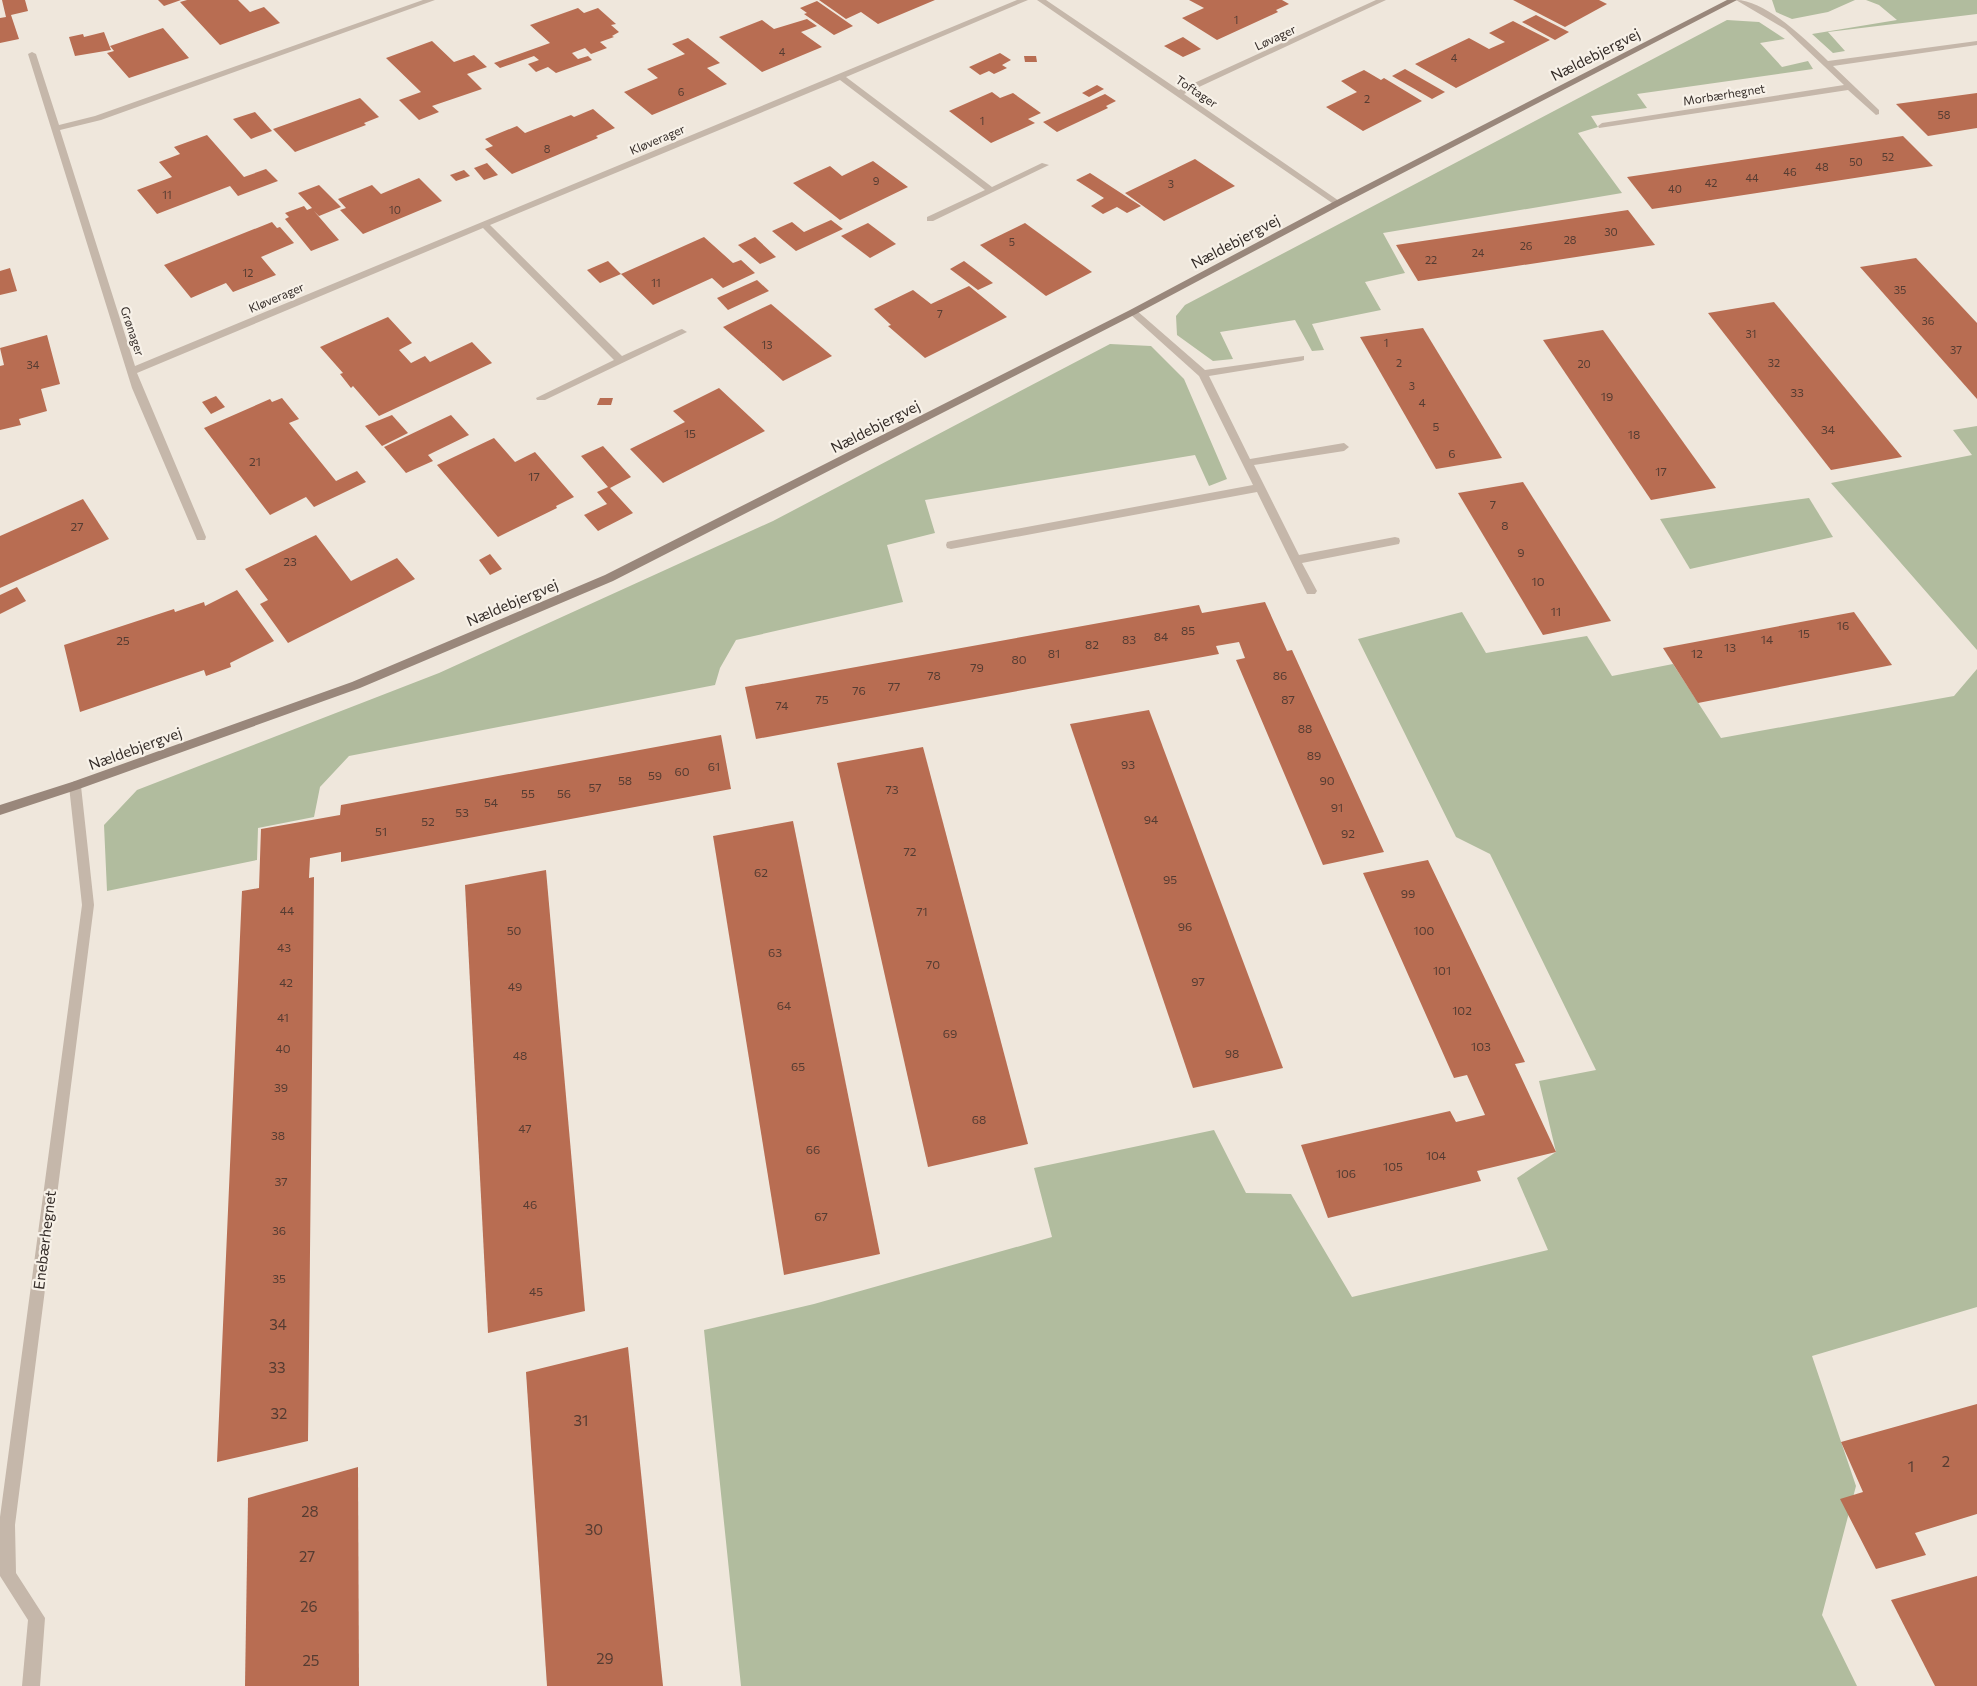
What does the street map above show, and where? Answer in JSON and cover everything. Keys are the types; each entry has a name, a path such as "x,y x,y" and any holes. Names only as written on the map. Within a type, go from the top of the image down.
{"street":[{"path":"56,128 98,118 431,0"},
{"name":"Kløverager","path":"132,371 1024,0"},
{"name":"Toftager","path":"1041,0 1338,203"},
{"name":"Løvager","path":"1178,94 1382,0"},
{"name":"Nældebjergvej","path":"0,810 75,786 356,685 609,578 1133,312 1338,203 1733,0"},
{"path":"1740,0 1788,27 1876,112"},
{"path":"1826,64 1977,43"},
{"name":"Grønager","path":"32,54 132,371 201,537"},
{"path":"840,76 991,190"},
{"name":"Morbærhegnet","path":"1602,126 1849,86"},
{"path":"930,219 1044,165"},
{"path":"484,224 621,361"},
{"path":"1133,312 1203,374 1311,591"},
{"path":"541,398 682,332"},
{"path":"1203,374 1302,358"},
{"path":"1246,463 1344,447"},
{"path":"951,545 1259,488"},
{"path":"1295,560 1395,541"},
{"name":"Enebærhegnet","path":"31,1686 37,1618 8,1575 7,1525 88,905 75,786"}],"green space":[{"path":"1772,0 1855,0 1828,12 1792,19 1776,12"},
{"path":"1866,0 1977,0 1977,14 1828,32 1845,51 1833,53 1812,34 1897,20 1879,5"},
{"path":"1727,20 1759,22 1785,39 1760,43 1782,67 1808,61 1813,69 1637,94 1647,108 1591,116 1598,127 1578,133 1622,193 1383,233 1405,273 1365,282 1381,310 1312,324 1324,350 1312,351 1295,320 1220,332 1233,359 1213,361 1177,335 1176,316 1185,305"},
{"path":"1110,344 1151,346 1184,379 1227,479 1209,486 1195,455 925,500 935,533 887,545 903,602 736,640 720,668 715,685 349,756 320,787 314,817 258,828 257,860 107,891 104,825 137,790 439,673 773,521"},
{"path":"1977,426 1977,650 1831,483 1972,455 1953,430"},
{"path":"1809,498 1833,537 1690,569 1660,519"},
{"path":"1462,612 1486,653 1587,636 1612,676 1673,664 1721,738 1954,696 1977,669 1977,1307 1812,1356 1856,1486 1822,1615 1857,1686 741,1686 704,1330 814,1304 1052,1237 1034,1168 1214,1130 1246,1193 1291,1194 1352,1297 1548,1250 1517,1178 1556,1152 1539,1081 1596,1070 1490,854 1456,837 1358,639"}],"building":[{"path":"2,0 25,0 28,11 11,15 19,39 0,43 0,18 6,17"},
{"path":"158,0 181,0 164,6"},
{"path":"187,0 238,0 250,12 264,7 280,23 220,45 180,2"},
{"path":"819,0 935,0 878,24 861,12 846,19"},
{"path":"1189,0 1282,0 1289,4 1276,10 1278,12 1217,40 1182,18 1204,8"},
{"path":"1513,0 1599,0 1607,4 1565,27"},
{"path":"817,1 853,26 834,35 804,14 807,13 800,8"},
{"path":"578,8 584,13 598,8 616,24 611,25 619,32 612,36 614,37 600,42 607,48 591,54 585,48 572,53 578,59 588,56 592,60 556,73 548,67 536,72 528,64 539,60 534,56 500,68 494,63 550,43 530,25"},
{"path":"1536,15 1569,32 1555,40 1522,22"},
{"path":"807,19 817,26 801,32 822,47 762,72 719,37 762,20 774,29"},
{"path":"1513,21 1550,40 1456,88 1415,64 1469,38 1489,49 1505,42 1489,33"},
{"path":"163,28 189,58 129,78 107,53 114,51 110,46"},
{"path":"104,32 111,50 75,56 69,37 83,34 84,37"},
{"path":"1183,37 1201,49 1183,57 1164,46"},
{"path":"688,38 720,63 707,68 727,84 652,115 624,92 658,78 647,69 685,54 672,44"},
{"path":"432,41 454,62 474,55 487,67 467,74 482,89 432,106 439,112 419,120 399,100 421,92 386,58"},
{"path":"1000,53 1011,60 1002,65 1007,68 994,74 989,71 980,75 969,67"},
{"path":"1024,56 1036,56 1037,62 1025,62"},
{"path":"1405,69 1445,92 1432,99 1392,76"},
{"path":"1364,70 1381,80 1384,78 1422,101 1363,131 1326,107 1357,92 1341,81"},
{"path":"1097,85 1104,89 1089,97 1082,93"},
{"path":"992,92 1000,98 1013,93 1041,113 1028,119 1035,123 991,143 949,111"},
{"path":"1977,93 1977,128 1928,136 1896,104"},
{"path":"1105,94 1116,101 1106,106 1108,108 1057,132 1043,122"},
{"path":"360,98 379,117 364,123 366,125 295,152 273,129"},
{"path":"593,109 615,128 596,136 598,138 512,174 485,149 493,146 485,139 517,126 525,133 571,115 574,117"},
{"path":"255,112 272,131 251,139 233,119"},
{"path":"207,135 244,177 266,169 278,181 238,196 230,186 157,214 137,190 172,177 159,162 180,154 174,147"},
{"path":"1903,136 1933,166 1652,209 1627,177"},
{"path":"1195,159 1235,186 1164,221 1125,193"},
{"path":"873,161 908,187 840,220 793,183 830,166 842,176"},
{"path":"487,163 498,175 484,180 474,168"},
{"path":"464,170 470,176 456,181 450,175"},
{"path":"1090,173 1141,206 1127,213 1117,207 1103,214 1091,206 1104,198 1076,180"},
{"path":"419,178 442,201 363,234 340,210 346,208 338,199 372,185 381,194"},
{"path":"319,185 341,207 319,216 314,211 339,240 311,251 285,219 289,217 285,213 304,206 307,210 312,208 298,193"},
{"path":"1628,210 1655,245 1418,281 1396,245"},
{"path":"831,220 843,229 796,251 772,231 792,222 804,232"},
{"path":"272,222 277,228 280,227 294,243 261,257 276,275 233,292 226,283 191,298 164,265"},
{"path":"868,223 896,244 870,258 841,236"},
{"path":"1025,223 1092,272 1046,296 980,245"},
{"path":"704,237 733,263 741,260 755,273 723,288 712,278 653,305 621,274"},
{"path":"755,237 776,257 760,264 738,245"},
{"path":"1916,258 1977,323 1977,399 1860,267"},
{"path":"608,261 621,274 600,283 587,270"},
{"path":"964,261 993,283 978,290 950,269"},
{"path":"10,268 17,291 0,295 0,271"},
{"path":"757,280 769,291 728,310 717,298"},
{"path":"969,286 1007,317 925,358 888,326 891,325 874,309 913,290 931,304"},
{"path":"1774,302 1902,457 1831,470 1708,313"},
{"path":"771,304 832,356 783,381 723,327"},
{"path":"388,317 412,343 399,350 411,363 425,356 430,362 472,342 492,363 379,416 353,386 351,388 340,374 343,373 320,347"},
{"path":"1423,328 1502,458 1436,469 1360,337"},
{"path":"1603,330 1716,488 1651,500 1543,340"},
{"path":"47,335 60,384 41,389 47,411 19,419 21,425 0,430 0,366 4,365 0,348"},
{"path":"719,388 765,431 663,483 630,449 685,422 673,411"},
{"path":"216,396 225,407 211,414 202,402"},
{"path":"282,398 299,419 289,423 336,481 357,471 366,482 314,507 306,497 270,515 204,428 270,399 272,402"},
{"path":"600,398 613,398 611,405 597,405"},
{"path":"392,415 408,433 382,446 365,426"},
{"path":"451,415 469,435 428,455 433,461 406,473 384,447"},
{"path":"494,438 515,462 535,452 574,497 556,506 557,508 498,537 437,465"},
{"path":"603,446 631,477 610,488 633,513 598,531 584,515 607,504 597,492 608,487 581,456"},
{"path":"1523,482 1611,621 1543,635 1458,493"},
{"path":"83,499 109,539 0,588 0,536"},
{"path":"316,535 351,581 397,558 415,579 288,643 260,604 268,600 245,569"},
{"path":"490,554 502,569 490,575 479,560"},
{"path":"17,587 26,601 0,614 0,595"},
{"path":"237,590 274,641 230,663 231,667 206,676 204,670 80,712 64,645 174,609 175,612 204,602 205,606"},
{"path":"1265,602 1287,651 1292,650 1384,852 1323,865 1236,660 1245,658 1239,642 1216,646 1219,654 756,739 745,687 1199,605 1202,613"},
{"path":"1854,612 1892,665 1698,703 1663,648"},
{"path":"1149,710 1283,1068 1193,1088 1070,724"},
{"path":"721,735 731,789 341,862 341,852 310,858 309,878 314,877 308,1441 217,1462 242,891 259,888 261,829 340,815 341,805"},
{"path":"923,747 1028,1144 928,1167 837,763"},
{"path":"793,821 880,1254 784,1275 713,836"},
{"path":"1428,860 1525,1062 1515,1064 1556,1152 1477,1171 1481,1181 1328,1218 1301,1145 1450,1111 1456,1122 1485,1115 1467,1075 1454,1078 1363,873"},
{"path":"546,870 585,1311 488,1333 465,885"},
{"path":"628,1347 663,1686 547,1686 526,1372"},
{"path":"1977,1404 1977,1514 1915,1533 1926,1555 1876,1569 1840,1499 1863,1492 1841,1442"},
{"path":"358,1467 359,1686 245,1686 248,1498"},
{"path":"1977,1576 1977,1686 1935,1686 1891,1600"}]}
